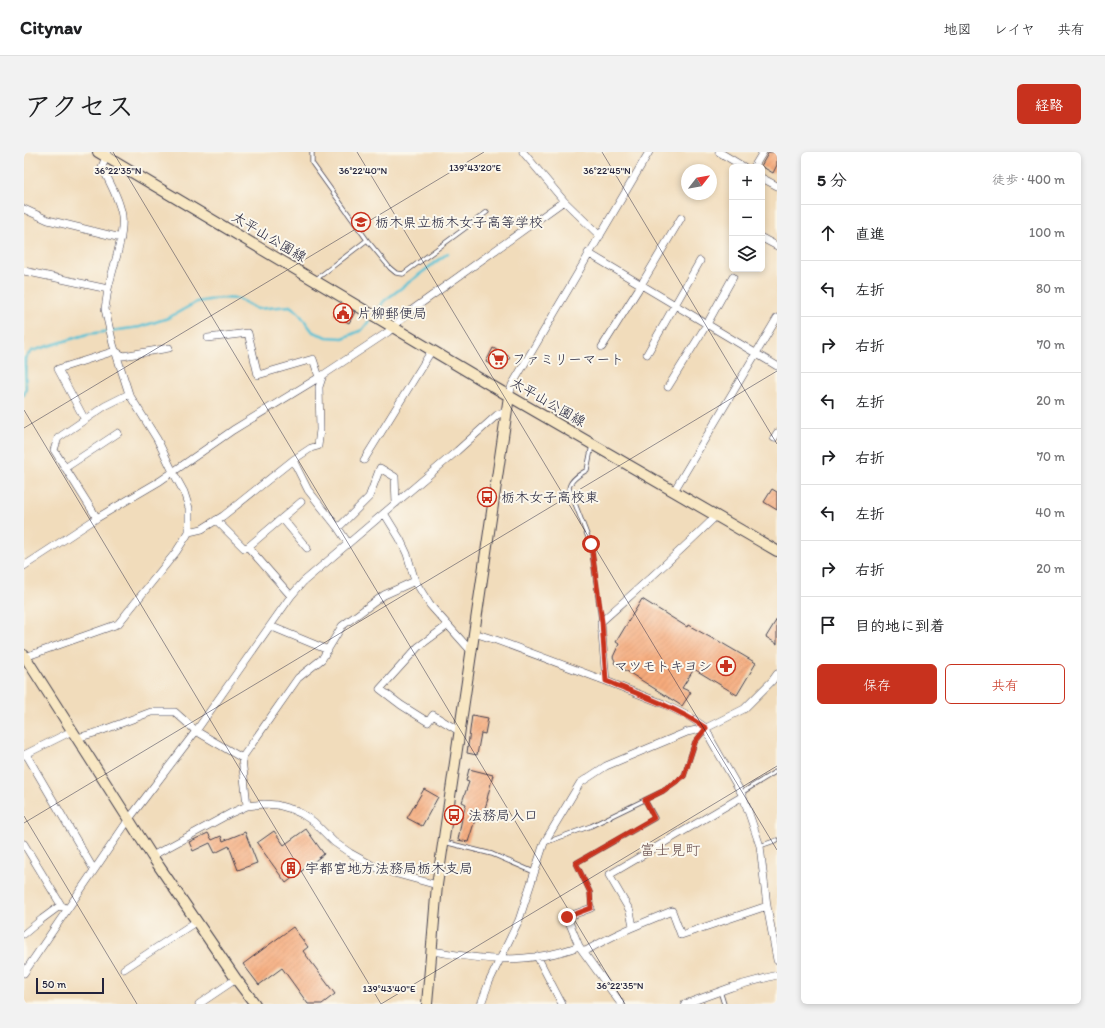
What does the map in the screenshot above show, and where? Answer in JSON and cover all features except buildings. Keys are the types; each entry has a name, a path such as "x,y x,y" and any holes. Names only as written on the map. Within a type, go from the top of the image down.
{"street":[{"path":"523,152 564,200 600,236"},
{"path":"427,1004 436,885 509,396 512,385 588,253 600,236 649,152"},
{"path":"720,152 739,164"},
{"path":"756,164 763,152"},
{"path":"104,153 102,167 122,215 121,238 108,289 105,309 115,351 129,394 158,439 184,492 189,508 190,532 176,552 118,624 24,656 152,856 236,979 255,1004"},
{"name":"太平山公園線","path":"104,153 509,396 777,552"},
{"path":"765,180 777,186"},
{"path":"24,566 97,518 173,472 233,430 321,376 394,327 409,312 564,200"},
{"path":"24,209 48,220 121,238"},
{"path":"602,347 642,285 681,218"},
{"path":"765,240 777,246"},
{"path":"588,253 777,366"},
{"path":"647,354 700,261"},
{"path":"24,271 108,289"},
{"path":"668,387 707,324 733,277"},
{"path":"674,491 777,318"},
{"path":"190,532 202,530 293,460 311,448 318,446 320,430 319,387 321,376 313,359 258,375 248,333 208,338"},
{"path":"85,420 58,369 115,351 123,356 169,348"},
{"path":"364,460 432,350"},
{"path":"97,518 54,450 58,438 105,406 129,394"},
{"path":"24,973 64,907 94,870 128,819 196,731 291,596 303,582 497,415 508,410"},
{"path":"65,468 118,433"},
{"path":"293,460 308,490 348,543"},
{"path":"338,528 369,497 380,468 395,477 396,503"},
{"path":"216,520 244,548 301,502"},
{"path":"384,513 402,544 415,581 430,605 471,651"},
{"path":"606,681 602,622 686,546 716,516"},
{"path":"282,518 307,548"},
{"path":"248,546 291,596"},
{"path":"247,806 242,758 298,678 322,659 342,626 384,595 415,581"},
{"path":"448,625 418,646 380,688 401,705 428,722 433,715 459,731"},
{"path":"270,626 328,650"},
{"path":"474,633 606,681 664,704 690,717 706,728 711,740 742,794 760,846 767,906 777,960"},
{"path":"481,1004 488,982 519,920 544,843 580,783 606,766 687,732 706,728 744,709 777,674"},
{"path":"94,870 25,755 74,735 98,732 151,712 175,712 196,731 242,758"},
{"path":"633,926 630,911 609,875 742,794"},
{"path":"152,856 231,813 247,806 264,804 277,805 302,814 314,822 334,842 350,853 379,869 436,885"},
{"path":"24,844 64,907"},
{"path":"431,951 499,959 536,956 582,949 633,926 672,911 681,936 767,906"},
{"path":"24,934 64,907"},
{"path":"591,908 567,917 582,949 621,1004"},
{"path":"124,969 197,921"},
{"path":"536,956 562,1004"},
{"path":"685,1004 720,991 777,975"},
{"path":"199,1004 236,979"}],"lane":[{"path":"312,152 312,163 367,240 390,268 396,273 403,274 487,212"},
{"path":"314,280 367,240"},
{"path":"592,444 587,470 569,484 569,488 591,544 602,622"},
{"path":"544,843 591,826 663,791 684,776 695,742 706,728"},
{"path":"742,794 775,772"},
{"path":"591,908 590,892 576,863 654,818 645,800"},
{"path":"760,846 777,840"},
{"path":"443,842 492,854 534,872"},
{"path":"720,991 724,1004"}],"waterway":[{"path":"379,308 384,301 448,253"},
{"path":"24,395 26,388 25,358 32,351 88,334 140,327 168,318 197,302 220,298 239,299 257,309 290,306 298,312 313,332 327,337 343,338 362,330 369,321"}],"place":[{"name":"栃木県立栃木女子高等学校","path":"361,222"},
{"name":"片柳郵便局","path":"343,313"},
{"name":"ファミリーマート","path":"498,359"},
{"name":"栃木女子高校東","path":"487,497"},
{"name":"マツモトキヨシ","path":"726,666"},
{"name":"法務局入口","path":"454,815"},
{"name":"宇都宮地方法務局栃木支局","path":"291,868"}],"district":[{"name":"富士見町","path":"670,850"}],"route":[{"path":"567,917 591,908 590,892 576,863 654,818 645,800 663,791 684,776 695,742 706,728 690,717 664,704 606,681 602,622 591,544"}]}
